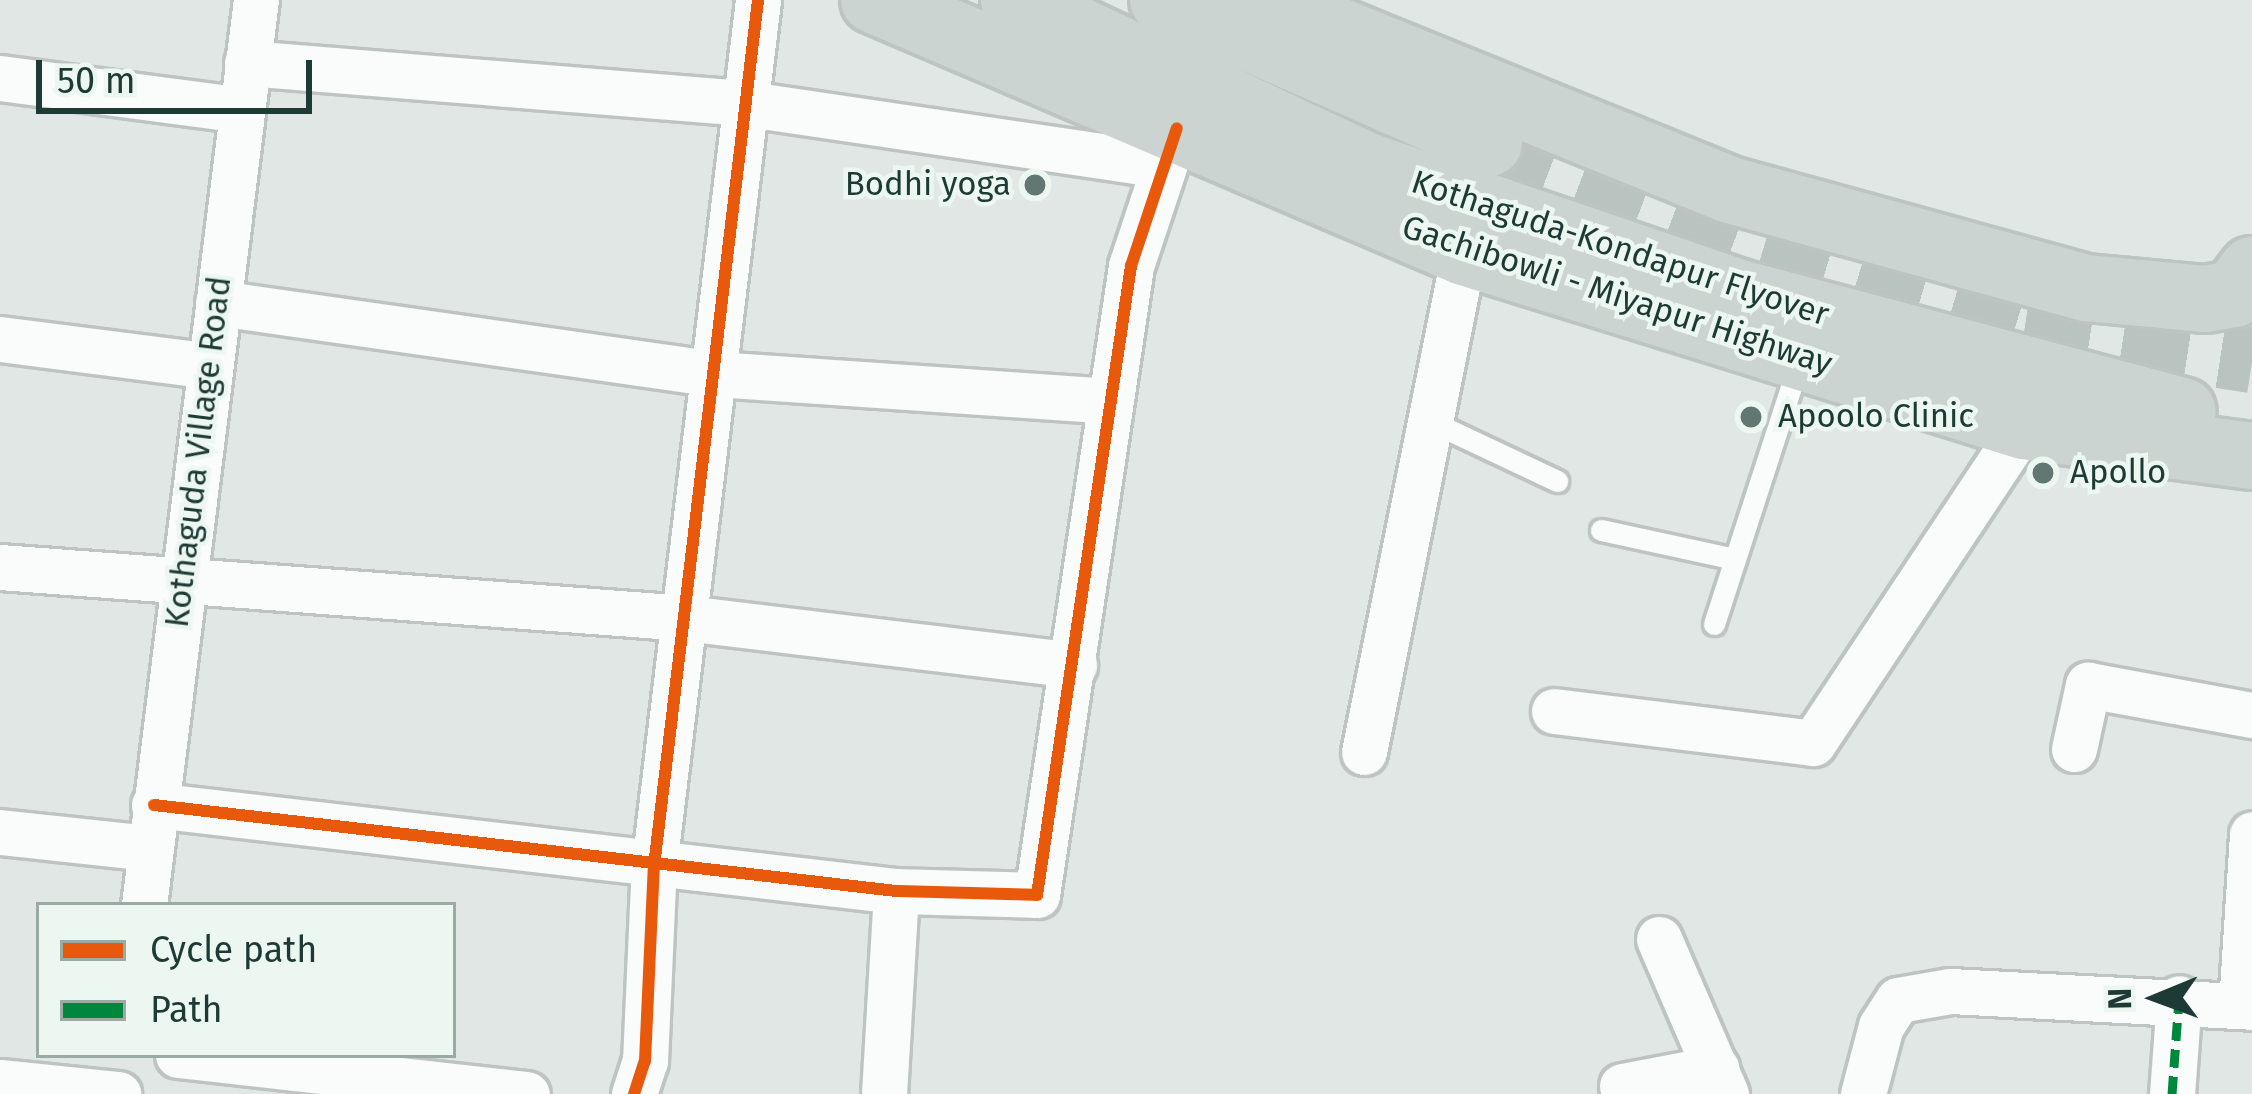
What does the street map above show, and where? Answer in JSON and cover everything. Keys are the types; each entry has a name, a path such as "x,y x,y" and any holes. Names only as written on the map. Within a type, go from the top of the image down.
{"main road":[{"name":"Gachibowli - Miyapur Highway","path":"874,0 1168,146 1464,252 2024,426 2252,456"},
{"name":"Kothaguda-Kondapur Flyover","path":"1014,0 1364,165 1739,293 2149,404 2252,422"},
{"path":"1163,0 1489,143"},
{"path":"1262,0 1730,190 2065,282 2205,299 2234,294 2252,270"}],"street":[{"name":"Kothaguda Village Road","path":"144,902 256,0"},
{"path":"634,1094 645,1061 653,866 758,0"},
{"path":"0,832 152,826 653,866 896,891 1037,895 1131,266 1168,146 247,63"},
{"path":"0,78 242,110"},
{"path":"1364,752 1464,252"},
{"path":"218,303 716,374 1110,401"},
{"path":"0,339 210,366"},
{"path":"1554,711 1813,743 2024,426"},
{"path":"0,566 182,585 686,618 1073,665"},
{"path":"2074,749 2088,685 2252,715"},
{"path":"1863,1094 1881,1025 1898,1000 1950,991 2179,998 2247,1006 2252,834"},
{"path":"884,1094 896,891"},
{"path":"1622,1085 1721,1081 1659,939"},
{"path":"2172,1094 2179,998"},
{"path":"0,1082 121,1094 128,1058"},
{"path":"205,1058 527,1094"}],"lane":[{"path":"1714,624 1801,357"},
{"path":"1427,420 1557,481"},
{"path":"1601,530 1735,559"}],"tunnel":[{"path":"1489,143 1764,246 2025,325 2252,360"}],"marked path":[{"path":"2172,1094 2179,998"}],"cycle path":[{"path":"634,1094 645,1061 654,866 758,0"},
{"path":"154,805 896,891 1037,895 1131,266 1177,128"}],"place":[{"name":"Bodhi yoga","path":"1035,185"},
{"name":"Apoolo Clinic","path":"1751,417"},
{"name":"Apollo","path":"2043,473"}]}
